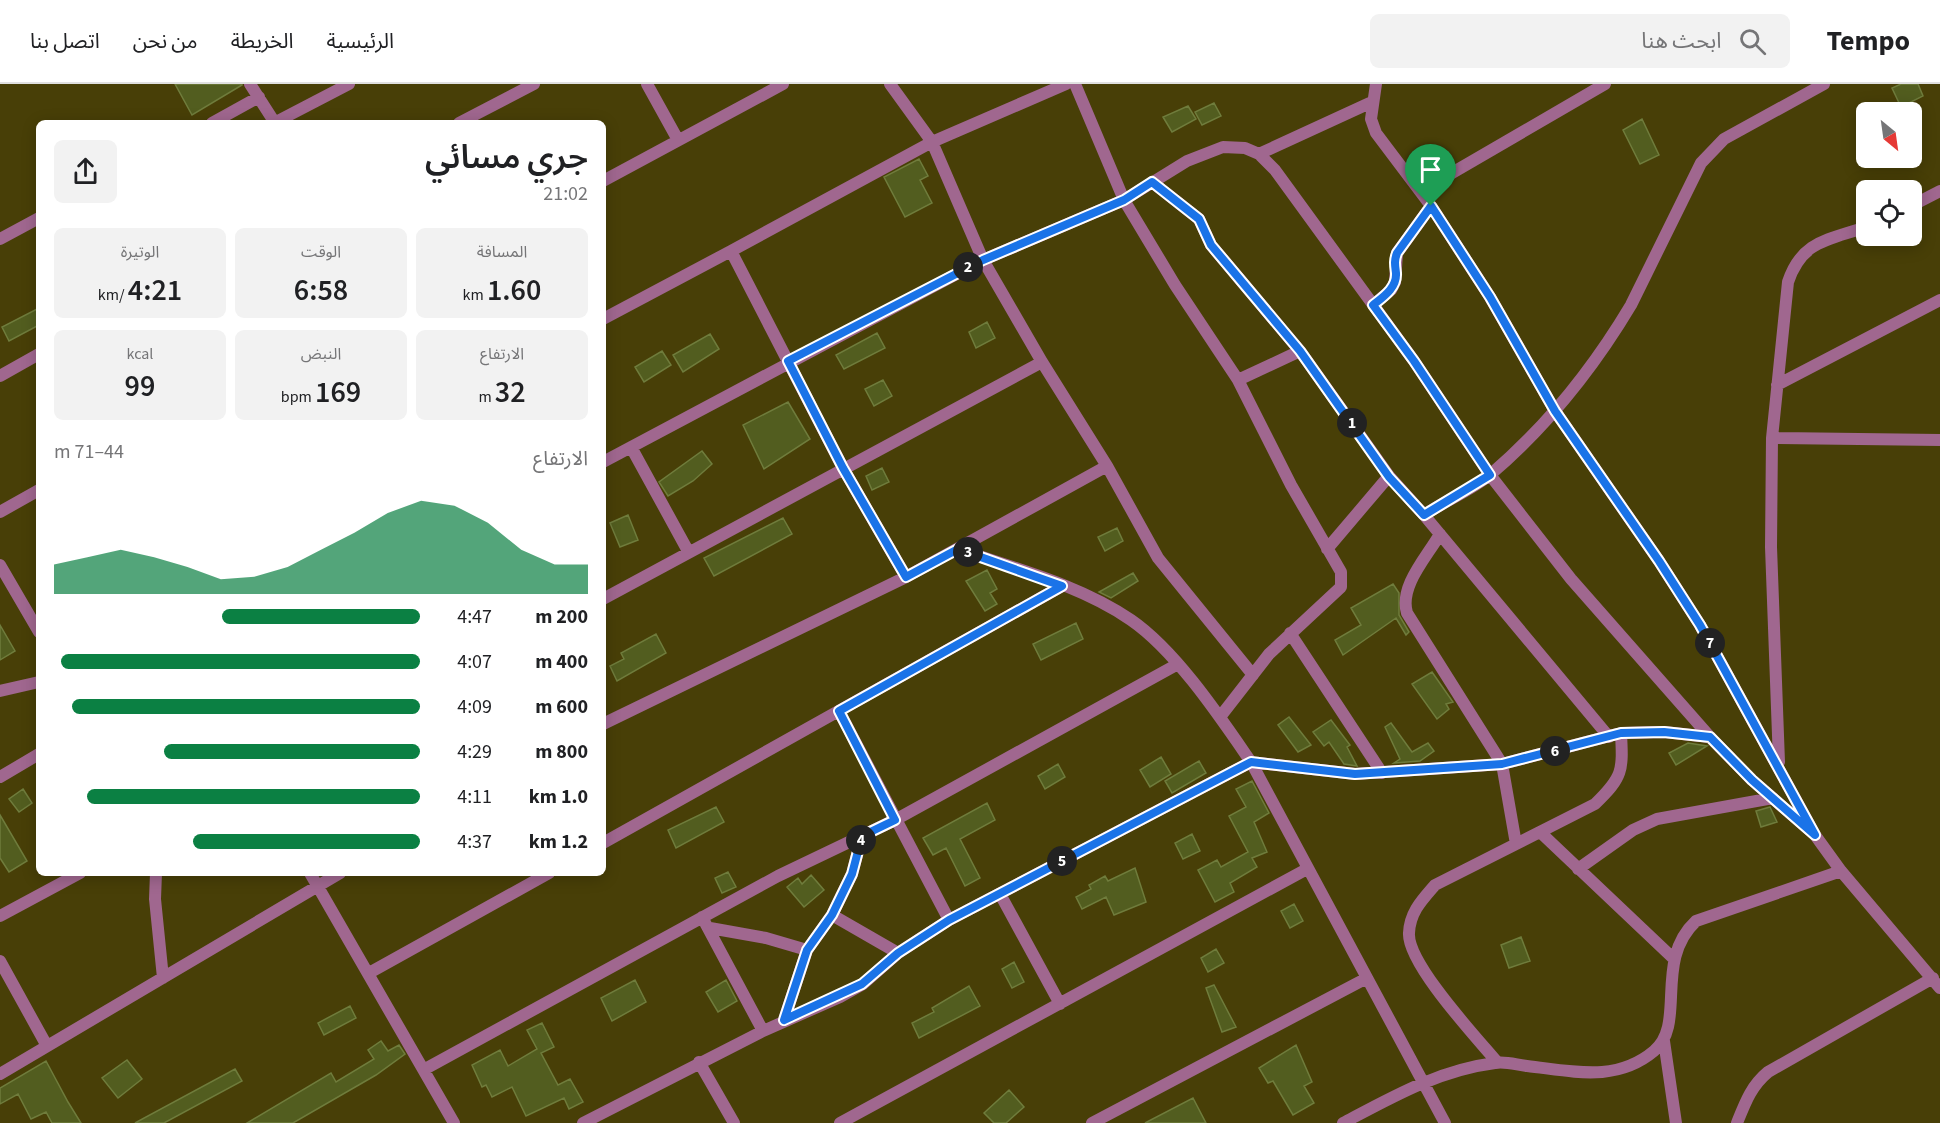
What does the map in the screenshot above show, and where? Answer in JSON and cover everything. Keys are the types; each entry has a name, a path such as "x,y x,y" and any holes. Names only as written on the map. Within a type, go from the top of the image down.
{"street":[{"path":"250,84 272,120"},
{"path":"280,120 349,84"},
{"path":"465,120 534,84"},
{"path":"647,84 678,140"},
{"path":"606,179 783,84"},
{"path":"890,84 932,142 983,260 1042,362 1107,466 1158,558 1253,675"},
{"path":"606,317 932,142 1066,84"},
{"path":"1074,84 1124,200 1175,285 1238,380 1341,572 1341,587 1290,633 1220,717"},
{"path":"1376,84 1371,119 1376,133 1431,206 1490,297 1555,411 1659,561 1700,625 1815,835 1841,871 1936,983 1768,1072 1757,1081 1749,1093 1737,1123"},
{"path":"1421,191 1605,84"},
{"path":"1424,515 1490,475 1555,411 1618,327 1701,163 1724,139 1824,84"},
{"path":"217,120 259,97"},
{"path":"1259,154 1372,102"},
{"path":"606,460 788,361 983,260 1124,200 1187,161 1223,147 1245,147 1259,154 1295,197 1425,378 1490,475 1571,579 1710,737 1815,835"},
{"path":"1152,182 1199,219 1211,245 1300,351 1389,477 1615,735 1623,762 1616,784 1595,804 1435,885 1415,908 1409,935 1418,964 1497,1062"},
{"path":"1922,200 1940,191"},
{"path":"1373,305 1391,290 1396,274 1394,260 1397,253 1431,206"},
{"path":"0,239 36,220"},
{"path":"1779,766 1771,547 1772,438 1788,282 1794,262 1809,247 1856,231"},
{"path":"731,251 843,468 906,577"},
{"path":"1777,385 1940,300"},
{"path":"1238,380 1300,351"},
{"path":"0,376 36,356"},
{"path":"606,597 688,551 1042,362"},
{"path":"1772,438 1940,440"},
{"path":"631,447 688,551"},
{"path":"606,723 906,577 1107,466"},
{"path":"1327,549 1389,477"},
{"path":"0,512 36,492"},
{"path":"1440,534 1406,591 1404,602 1407,613 1502,764 1516,844"},
{"path":"958,549 1100,601 1133,621 1178,664 1220,717 1251,762 1445,1123"},
{"path":"0,565 36,624"},
{"path":"606,841 1062,586"},
{"path":"1290,633 1382,773"},
{"path":"425,1069 778,876 895,820 1178,664"},
{"path":"0,691 36,683"},
{"path":"839,711 949,920"},
{"path":"583,1123 763,1030 862,984 898,953 949,920 1251,762 1355,774 1382,773 1502,764 1615,735 1664,732 1710,737"},
{"path":"0,777 36,756"},
{"path":"1578,869 1634,830 1657,819 1773,798"},
{"path":"1540,832 1674,959"},
{"path":"784,1020 807,950 832,915 852,874 862,836"},
{"path":"840,1123 854,1120 1307,869"},
{"path":"1676,1123 1664,1041 1668,1029 1674,959 1678,942 1696,921 1841,871"},
{"path":"0,916 74,876"},
{"path":"156,876 163,978"},
{"path":"312,876 425,1069 454,1123"},
{"path":"0,1074 335,876"},
{"path":"369,973 544,876"},
{"path":"1000,894 1060,1004"},
{"path":"832,915 898,953"},
{"path":"702,917 710,928 763,1030"},
{"path":"710,928 766,938 807,950"},
{"path":"0,961 47,1046"},
{"path":"1092,1123 1367,978"},
{"path":"1343,1123 1422,1081 1497,1062 1597,1075 1618,1071 1638,1062 1664,1041"},
{"path":"699,1062 734,1123"},
{"path":"1114,1111 1120,1123"}],"building":[{"path":"175,84 242,84 242,85 192,115"},
{"path":"1901,84 1918,84 1923,96 1911,102 1899,102 1892,88"},
{"path":"1214,103 1221,116 1202,125 1195,112"},
{"path":"1188,106 1196,119 1172,132 1163,117"},
{"path":"1642,119 1659,155 1640,164 1623,130"},
{"path":"919,159 928,176 920,180 932,203 905,217 884,177"},
{"path":"36,310 36,327 9,341 2,327"},
{"path":"987,322 995,338 976,348 969,332"},
{"path":"877,333 885,348 844,369 836,355"},
{"path":"710,334 719,349 683,372 673,355"},
{"path":"662,351 671,365 644,382 635,367"},
{"path":"883,380 892,396 874,406 865,389"},
{"path":"788,402 810,439 764,469 743,425"},
{"path":"702,451 712,464 693,481 668,496 659,482"},
{"path":"882,468 889,482 872,490 866,476"},
{"path":"628,515 638,540 620,547 610,523"},
{"path":"783,518 792,534 714,576 704,558"},
{"path":"1117,528 1123,541 1105,551 1098,537"},
{"path":"987,570 997,589 990,593 997,604 985,611 966,581"},
{"path":"1133,573 1138,581 1111,598 1099,592"},
{"path":"1393,584 1399,593 1399,615 1409,632 1406,635 1396,618 1343,655 1335,640 1361,625 1351,608"},
{"path":"1076,623 1083,639 1041,660 1033,644"},
{"path":"0,625 15,651 0,660"},
{"path":"656,634 666,653 617,681 610,666 624,659 621,653"},
{"path":"1432,672 1453,702 1446,704 1449,709 1437,719 1412,684"},
{"path":"1289,717 1311,745 1298,752 1278,725"},
{"path":"1331,720 1350,745 1347,747 1357,766 1344,764 1329,742 1324,746 1313,732"},
{"path":"1391,723 1412,752 1428,743 1434,751 1420,761 1394,763 1400,759 1385,727"},
{"path":"1688,743 1707,746 1676,765 1669,753"},
{"path":"1161,757 1171,774 1150,787 1140,770"},
{"path":"1199,761 1206,773 1172,793 1165,781"},
{"path":"1058,764 1065,777 1045,789 1038,776"},
{"path":"1252,781 1269,813 1254,822 1267,852 1252,858 1257,867 1230,883 1234,892 1215,902 1198,870 1217,860 1221,867 1248,852 1229,816 1246,807 1236,789"},
{"path":"23,789 32,803 19,812 9,799"},
{"path":"987,803 995,820 960,839 980,878 965,886 946,848 933,855 923,838"},
{"path":"716,807 724,822 676,848 668,830"},
{"path":"1770,807 1777,822 1761,827 1756,811"},
{"path":"0,815 27,861 9,872 0,858"},
{"path":"1192,834 1200,851 1183,859 1175,843"},
{"path":"1135,868 1146,902 1114,915 1106,897 1082,909 1076,897 1091,889 1089,885 1105,876 1108,881"},
{"path":"728,872 736,887 722,893 715,878"},
{"path":"811,875 824,890 804,907 787,887 798,878 802,884"},
{"path":"1294,904 1303,921 1290,928 1281,911"},
{"path":"1521,937 1530,961 1509,968 1501,945"},
{"path":"1216,949 1224,963 1208,972 1201,958"},
{"path":"1014,962 1024,982 1012,988 1002,969"},
{"path":"635,980 646,1002 612,1021 601,998"},
{"path":"726,980 737,1001 718,1012 706,992"},
{"path":"1214,985 1236,1027 1222,1032 1206,988"},
{"path":"969,986 980,1006 919,1038 912,1023 934,1012 932,1008"},
{"path":"350,1006 356,1018 324,1035 318,1023"},
{"path":"542,1023 554,1047 541,1053 558,1085 570,1079 583,1102 569,1109 564,1098 526,1116 512,1087 492,1097 486,1085 482,1087 472,1065 500,1050 508,1066 537,1049 527,1030"},
{"path":"381,1041 388,1051 399,1045 405,1054 376,1075 293,1123 247,1123 331,1073 336,1082 374,1059 368,1050"},
{"path":"1296,1045 1312,1082 1304,1086 1314,1103 1293,1115 1273,1081 1268,1083 1259,1068"},
{"path":"127,1060 142,1079 118,1098 102,1078"},
{"path":"46,1061 81,1123 52,1123 46,1112 31,1119 18,1094 0,1104 0,1088"},
{"path":"235,1069 242,1081 164,1123 135,1123"},
{"path":"1009,1090 1024,1107 1006,1123 994,1123 984,1113"},
{"path":"1193,1098 1206,1123 1145,1123"}],"route":[{"path":"1152,182 1195,214 1211,245 1300,351 1389,477 1424,515 1490,475 1414,361 1373,305 1391,290 1395,282 1394,260 1397,253 1431,206 1490,297 1555,411 1659,561 1700,625 1815,835 1752,780 1710,737 1664,732 1621,733 1502,764 1355,774 1251,762 949,920 898,953 862,984 840,997 784,1020 807,950 832,915 852,874 862,836 895,820 839,711 1062,586 958,549 906,577 843,468 788,361 983,260 1124,200 1152,182"}]}
